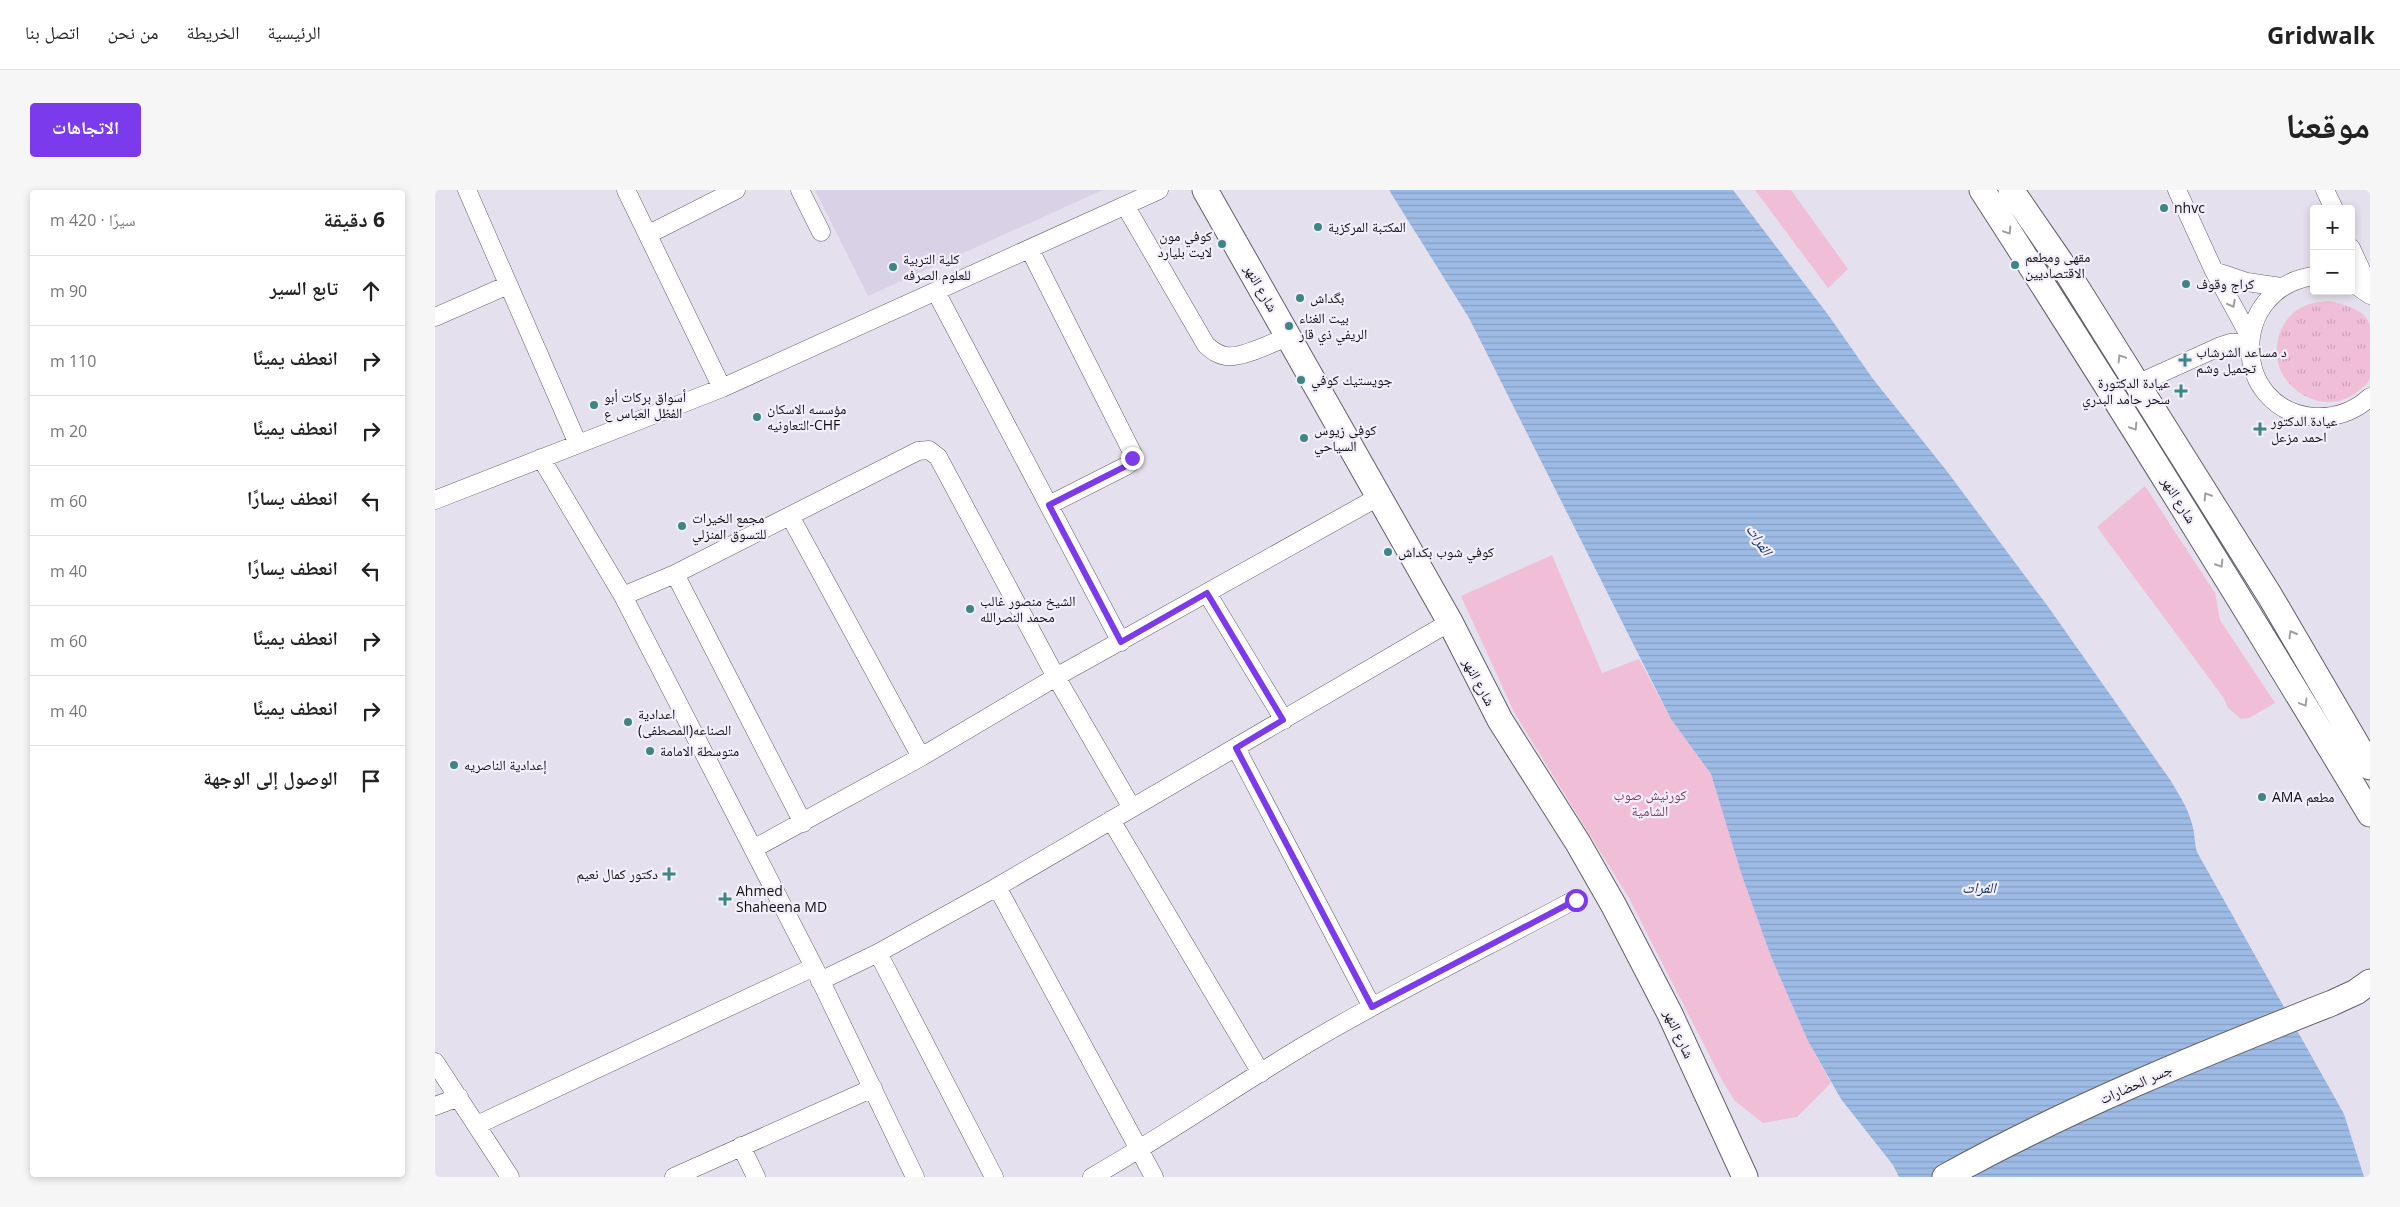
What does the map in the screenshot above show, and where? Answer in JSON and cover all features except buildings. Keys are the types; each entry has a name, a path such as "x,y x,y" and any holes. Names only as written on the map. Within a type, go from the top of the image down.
{"main road":[{"name":"شارع النهر","path":"1205,190 1380,496 1449,622 1495,712 1578,843 1643,960 1745,1177"},
{"name":"شارع النهر","path":"1982,190 2120,404 2246,607 2370,814"},
{"name":"شارع النهر","path":"2011,190 2060,261 2270,596 2370,767"},
{"path":"2246,607 2270,596"},
{"name":"جسر الحضارات","path":"1945,1177 2040,1128 2123,1089 2365,988"}],"street":[{"path":"467,190 578,444"},
{"path":"626,190 723,388"},
{"path":"649,234 736,190"},
{"path":"800,190 821,232"},
{"path":"435,500 723,388 1126,207 1159,190"},
{"path":"2177,190 2214,270 2250,340 2252,364 2257,379 2267,392 2292,411 2308,416 2324,417 2343,414 2367,402"},
{"path":"2325,190 2331,205"},
{"path":"1126,207 1206,344 1217,354 1228,357 1241,354 1289,336"},
{"path":"1030,250 1133,454 1130,463 1126,466 1049,505"},
{"path":"2352,250 2370,289"},
{"path":"2214,270 2247,282 2281,287"},
{"path":"2250,340 2260,309 2269,297 2281,287 2300,278 2310,277"},
{"path":"435,317 508,285"},
{"path":"2355,285 2370,296"},
{"path":"936,292 1121,642"},
{"path":"2137,384 2221,346 2250,340"},
{"path":"623,596 675,574 918,451 929,450 938,457 1056,677 1132,808"},
{"path":"541,458 623,596 817,974 915,1177"},
{"path":"753,849 921,757 1056,677 1380,496"},
{"path":"790,516 921,757"},
{"path":"675,574 803,823"},
{"path":"1207,593 1283,720"},
{"path":"477,1125 817,974 878,953 997,887 1449,622"},
{"path":"1236,748 1372,1007"},
{"path":"1111,820 1261,1073"},
{"path":"997,887 1154,1177"},
{"path":"1091,1177 1139,1150 1261,1073 1372,1007 1576,900"},
{"path":"878,953 994,1177"},
{"path":"435,1062 510,1177"},
{"path":"674,1177 873,1088"},
{"path":"435,1106 459,1097"},
{"path":"741,1146 756,1177"}],"shaded area":[{"name":"كلية التربية للعلوم الصرفه","path":"815,190 1103,190 868,296"}],"green space":[{"path":"1755,190 1791,190 1848,269 1828,288"},
{"path":"2329,301 2353,308 2367,319 2370,325 2370,378 2363,387 2348,398 2328,402 2308,398 2285,378 2280,370 2278,361 2277,342 2284,324 2297,310 2317,302"},
{"path":"2145,486 2215,593 2220,620 2275,703 2249,718 2241,719 2228,708 2223,697 2097,527"},
{"name":"كورنيش صوب الشامية","path":"1552,555 1602,673 1639,659 1671,719 1711,774 1742,876 1772,959 1808,1041 1831,1083 1797,1117 1763,1123 1735,1101 1723,1082 1629,898 1515,714 1461,596"}],"water":[{"name":"الفرات","path":"1389,190 1733,190 1829,316 1873,379 1946,470 2049,608 2171,781 2190,818 2197,852 2344,1114 2364,1177 1899,1177 1893,1165 1841,1099 1808,1041 1772,959 1742,876 1711,774 1671,719 1469,318"}],"place":[{"name":"nhvc","path":"2164,208"},
{"name":"المكتبة المركزية","path":"1318,227"},
{"name":"كوفي مون لايت بليارد","path":"1222,244"},
{"name":"مقهى ومطعم الاقتصاديين","path":"2015,265"},
{"name":"كلية التربية للعلوم الصرفه","path":"893,267"},
{"name":"كراج وقوف","path":"2186,284"},
{"name":"بگداش","path":"1300,298"},
{"name":"بيت الغناء الريفي ذي قار","path":"1289,326"},
{"name":"د مساعد الشرشاب تجميل وشم","path":"2185,360"},
{"name":"جويستيك كوفي","path":"1301,380"},
{"name":"عيادة الدكتورة سحر حامد البدري","path":"2181,391"},
{"name":"أسواق بركات أبو الفظل العباس ع","path":"594,405"},
{"name":"مؤسسه الاسكان التعاونيه-CHF","path":"757,417"},
{"name":"عيادة الدكتور احمد مزعل","path":"2260,429"},
{"name":"كوفي زيوس السياحي","path":"1304,438"},
{"name":"مجمع الخيرات للتسوق المنزلي","path":"682,526"},
{"name":"كوفي شوب بكداش","path":"1388,552"},
{"name":"الشيخ منصور غالب محمد النصرالله","path":"970,609"},
{"name":"اعدادية الصناعه(المصطفى)","path":"628,722"},
{"name":"متوسطة الامامة","path":"650,751"},
{"name":"إعدادية الناصريه","path":"454,765"},
{"name":"AMA مطعم","path":"2262,797"},
{"name":"دكتور كمال نعيم","path":"669,874"},
{"name":"Ahmed Shaheena MD","path":"725,899"}],"route":[{"path":"1132,458 1126,466 1049,505 1121,642 1207,593 1283,720 1236,748 1372,1007 1576,900"}]}
